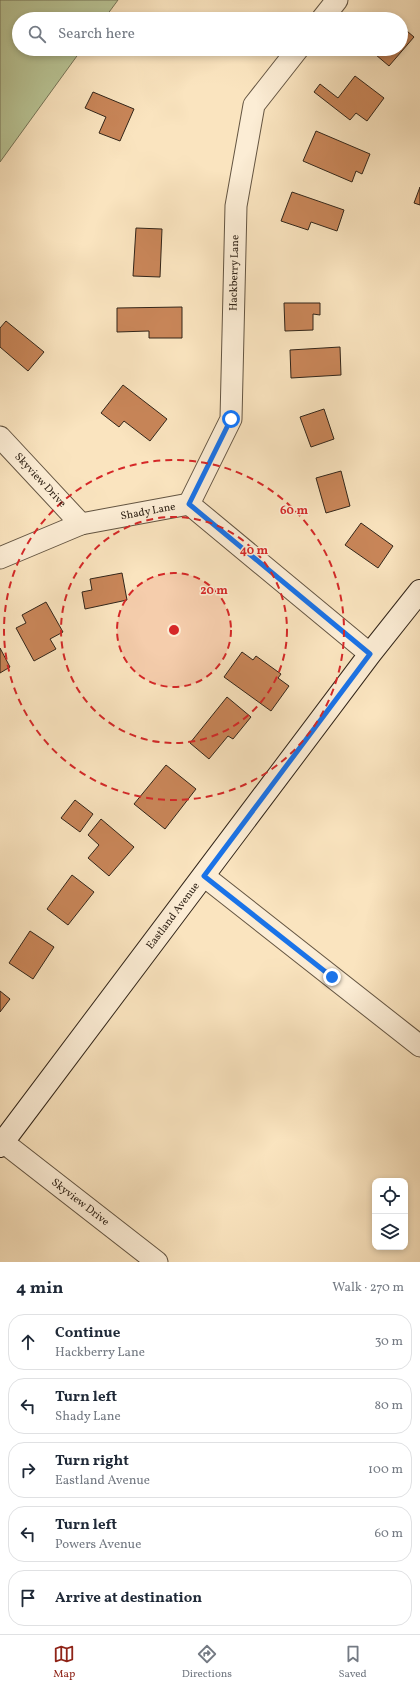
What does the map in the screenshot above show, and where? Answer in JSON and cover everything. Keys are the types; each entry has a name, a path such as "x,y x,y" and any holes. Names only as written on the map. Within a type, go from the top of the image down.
{"street":[{"path":"328,12 337,0"},
{"name":"Hackberry Lane","path":"189,504 231,419 236,206 254,105 292,56"},
{"name":"Skyview Drive","path":"0,437 81,524"},
{"name":"Shady Lane","path":"0,558 81,524 189,504 370,654"},
{"name":"Eastland Avenue","path":"1,1144 370,654 420,591"},
{"path":"204,876 420,1046"},
{"name":"Skyview Drive","path":"1,1144 157,1262"}],"green space":[{"path":"0,0 118,0 109,12 12,12 12,56 77,56 0,162"}],"building":[{"path":"408,32 414,37 408,44"},
{"path":"377,56 398,56 389,66"},
{"path":"355,76 384,98 367,121 356,113 350,120 314,92 320,84 338,98"},
{"path":"93,92 134,109 120,141 99,133 106,117 85,108"},
{"path":"316,131 370,154 362,174 356,171 352,182 303,161"},
{"path":"420,187 420,205 414,203"},
{"path":"292,192 344,210 337,231 311,222 308,230 281,221"},
{"path":"136,228 162,229 160,277 133,276"},
{"path":"284,303 320,303 320,315 313,314 313,330 285,331"},
{"path":"182,307 182,338 149,338 149,331 117,332 117,308"},
{"path":"6,321 44,352 28,371 0,347 0,328"},
{"path":"340,347 341,375 291,378 290,350"},
{"path":"123,385 167,419 150,441 124,421 119,427 101,413"},
{"path":"324,409 334,439 311,447 300,417"},
{"path":"341,471 350,506 326,513 316,478"},
{"path":"361,523 393,546 378,568 345,545"},
{"path":"122,573 127,600 85,609 82,592 92,590 90,579"},
{"path":"46,602 63,632 50,639 56,649 34,661 16,628 26,623 22,615"},
{"path":"0,648 10,667 0,673"},
{"path":"242,652 253,660 256,656 281,674 278,678 289,686 271,711 224,677"},
{"path":"227,697 251,717 233,739 228,736 209,759 190,743"},
{"path":"166,765 196,789 165,829 134,804"},
{"path":"75,800 93,814 80,832 61,818"},
{"path":"101,819 134,847 109,876 88,858 99,845 88,835"},
{"path":"72,875 94,892 68,925 47,909"},
{"path":"30,931 54,947 33,979 9,963"},
{"path":"0,991 10,999 0,1012"}],"route":[{"path":"231,419 189,504 370,654 204,876 332,977"}]}
